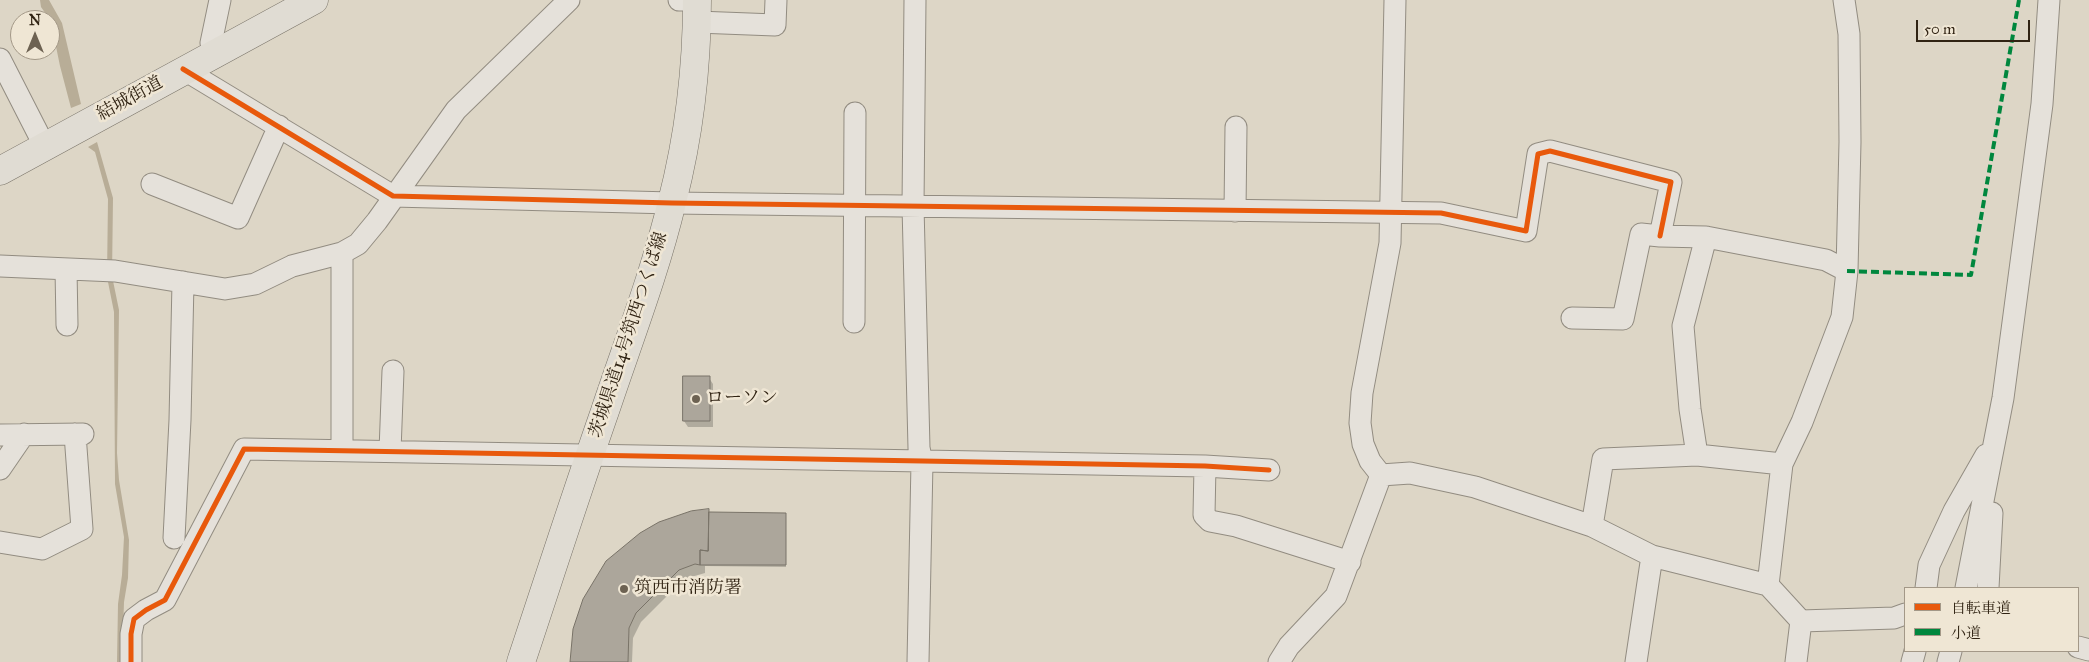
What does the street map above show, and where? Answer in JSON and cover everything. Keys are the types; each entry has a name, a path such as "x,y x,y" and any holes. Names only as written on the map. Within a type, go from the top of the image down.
{"main road":[{"name":"結城街道","path":"0,171 183,69 314,0"},
{"name":"茨城県道14号筑西つくば線","path":"521,662 650,279 672,203 684,148 695,69 697,8"}],"street":[{"path":"215,52 211,43 220,0"},
{"path":"0,266 110,271 225,289 255,284 292,266 342,253 358,244 377,221 456,110 569,0"},
{"path":"679,0 697,8 775,25 776,0"},
{"path":"915,0 913,206 918,448 922,462 918,662"},
{"path":"1381,475 1370,461 1363,444 1360,423 1362,393 1390,243 1395,0"},
{"path":"1768,585 1782,464 1802,422 1842,317 1847,271 1850,142 1849,34 1844,0"},
{"path":"1966,587 2003,398 2042,104 2050,0"},
{"path":"0,59 45,147"},
{"path":"183,69 393,196 672,203 1441,214 1526,231 1538,154 1550,150 1671,182 1660,236"},
{"path":"854,322 855,113"},
{"path":"152,184 238,218 278,126"},
{"path":"1235,212 1236,127"},
{"path":"1572,318 1622,319 1641,234 1706,237 1826,260 1847,271"},
{"path":"1697,455 1690,409 1683,326 1706,237"},
{"path":"342,253 342,450"},
{"path":"66,269 66,326"},
{"path":"174,538 180,420 183,282"},
{"path":"390,451 393,371"},
{"path":"0,468 24,434"},
{"path":"0,435 79,434 82,529 42,549 0,542"},
{"path":"1926,587 1929,565 1954,511 1995,440"},
{"path":"1988,587 1995,440"},
{"path":"131,662 131,634 134,619 165,600 244,449 1205,466 1269,470"},
{"path":"1592,526 1603,459 1697,455 1782,464"},
{"path":"1205,466 1204,515 1210,521 1236,526 1350,562"},
{"path":"1381,475 1410,473 1475,487 1592,526 1652,556 1768,585 1801,621 1894,618 1904,614"},
{"path":"1280,662 1289,646 1336,596 1381,475"},
{"path":"1636,662 1652,556"},
{"path":"1796,662 1801,621"}],"shaded area":[{"path":"40,0 49,0 55,10 43,10"},
{"path":"60,19 81,104 71,108 60,66"},
{"path":"97,142 113,198 112,276 119,310 117,453 119,480 129,540 122,662 117,662 118,604 124,537 115,484 114,312 107,277 108,199 95,152 88,147"}],"building":[{"name":"ローソン","path":"683,376 710,376 710,421 683,421"},
{"path":"709,509 708,551 700,550 700,565 695,564 679,570 636,613 629,628 628,662 570,662 573,629 583,599 606,561 640,533 659,522 691,511"},
{"path":"709,512 786,513 786,565 700,565 700,550 708,551"}],"marked path":[{"path":"1847,271 1971,275 2019,0"}],"cycle path":[{"path":"183,69 393,196 672,203 1441,213 1526,231 1538,154 1550,151 1671,182 1660,236"},
{"path":"131,662 131,634 134,619 165,600 244,449 1205,466 1269,470"}],"place":[{"name":"ローソン","path":"696,399"},
{"name":"筑西市消防署","path":"624,589"}]}
